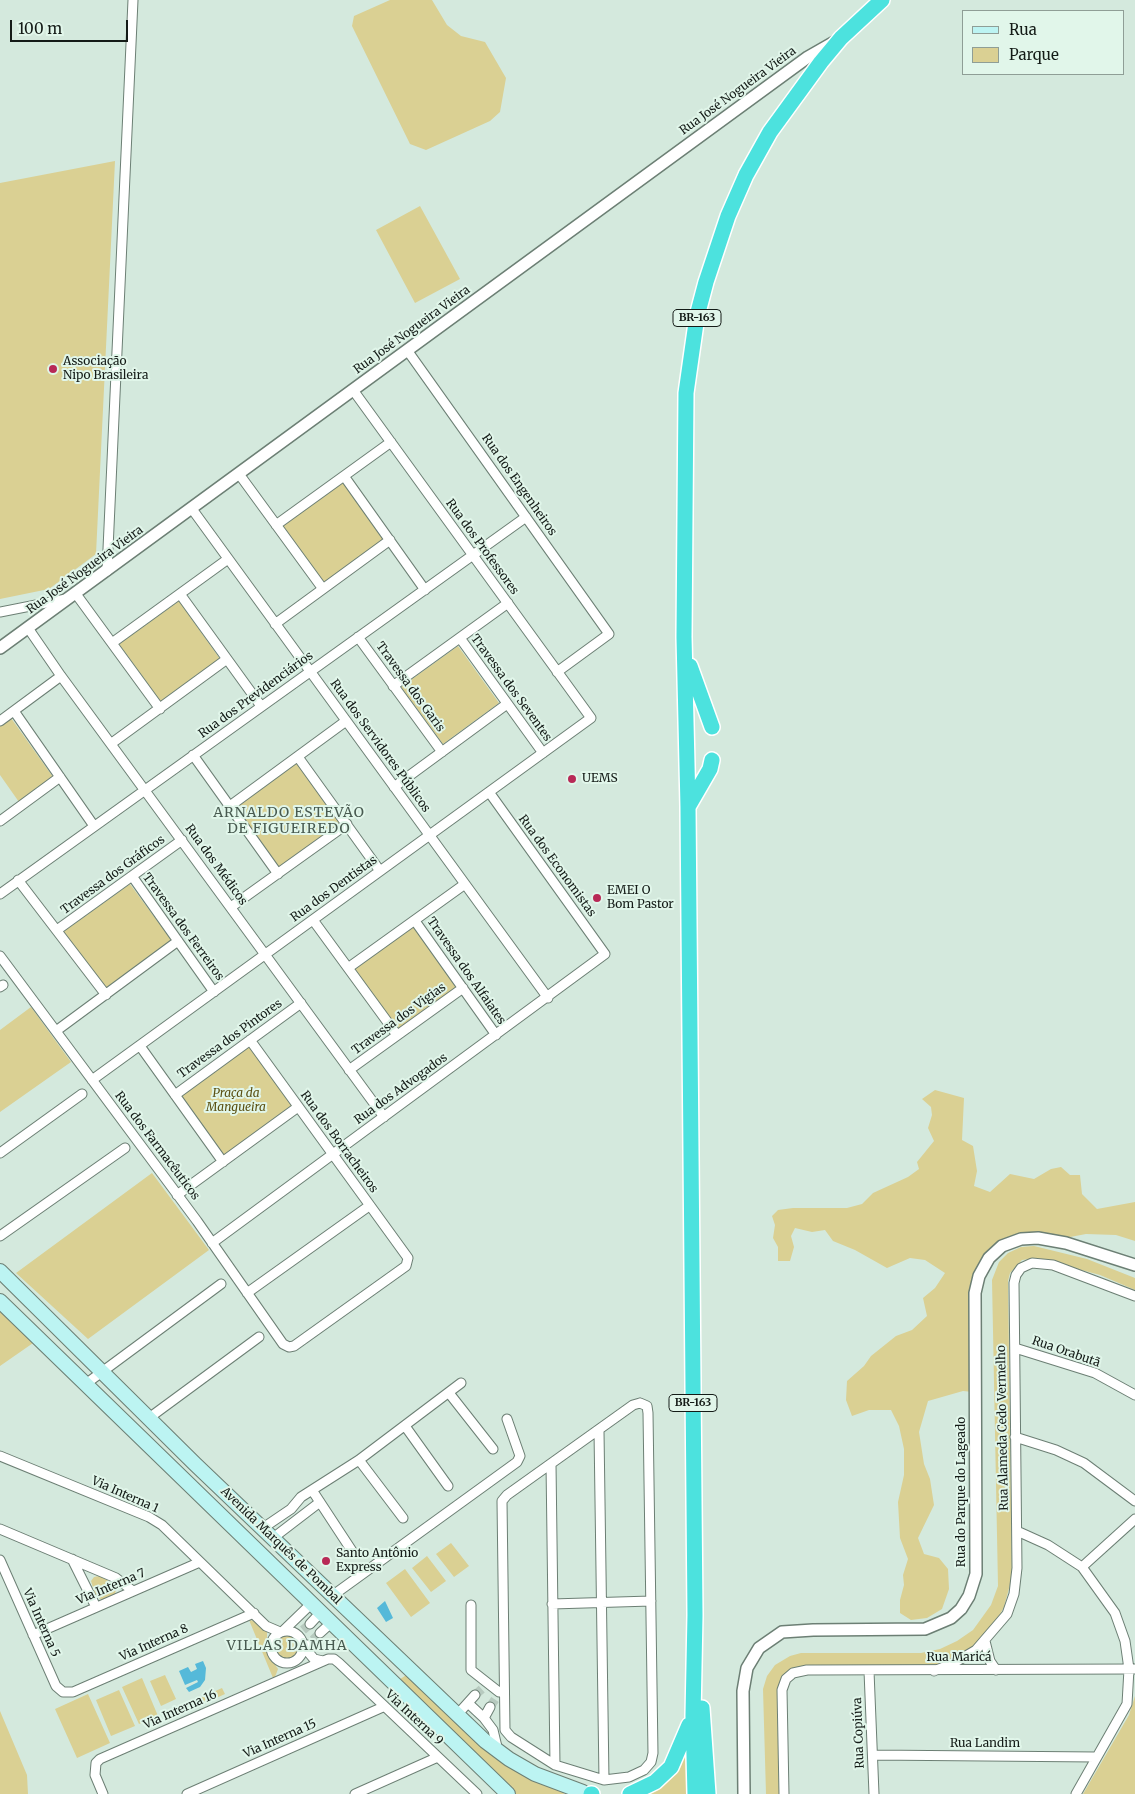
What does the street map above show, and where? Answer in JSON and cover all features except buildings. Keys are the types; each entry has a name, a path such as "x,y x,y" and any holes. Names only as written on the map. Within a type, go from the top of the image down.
{"highway":[{"name":"BR-163","path":"695,1794 692,1716 695,1615 688,807 684,637 686,394 697,316 706,282 728,216 751,167 770,132 798,91 841,38 882,0"},
{"path":"684,637 692,676 710,717 712,727"},
{"path":"688,807 710,769 712,760"},
{"name":"BR-163","path":"695,1615 700,1654 708,1794"},
{"path":"630,1794 655,1782 671,1767 692,1716"}],"main road":[{"name":"Avenida Marquês de Pombal","path":"0,1271 195,1464 408,1669 498,1751 535,1774 586,1794"},
{"name":"Avenida Marquês de Pombal","path":"0,1301 87,1383 181,1478 317,1607 508,1794"},
{"path":"181,1478 195,1464"},
{"path":"229,1524 244,1510"},
{"path":"388,1677 400,1676 408,1669"}],"street":[{"path":"107,571 133,0"},
{"name":"Rua José Nogueira Vieira","path":"0,648 192,510 407,350 808,57 841,38"},
{"name":"Rua dos Engenheiros","path":"407,350 609,634 557,672"},
{"name":"Rua dos Professores","path":"353,390 591,718"},
{"path":"276,525 391,442"},
{"path":"239,474 323,590"},
{"path":"344,476 425,590"},
{"name":"Rua dos Servidores Públicos","path":"192,510 548,998"},
{"name":"Rua dos Previdenciários","path":"0,894 526,517"},
{"path":"276,624 390,540"},
{"path":"112,643 228,559"},
{"path":"180,594 261,706"},
{"path":"0,612 73,596 112,643 160,709"},
{"path":"393,686 508,603"},
{"name":"Rua dos Médicos","path":"28,628 61,676 146,789 384,1117"},
{"name":"Travessa dos Garis","path":"358,637 442,752"},
{"name":"Travessa dos Seventes","path":"460,638 542,753"},
{"path":"112,743 227,659"},
{"path":"0,721 61,676"},
{"path":"394,787 508,704"},
{"path":"14,711 94,826"},
{"name":"Rua dos Dentistas","path":"92,1080 591,718"},
{"path":"230,806 346,722"},
{"path":"193,755 278,874"},
{"path":"298,756 380,871"},
{"path":"0,821 60,777"},
{"name":"Rua dos Economistas","path":"489,792 604,954"},
{"path":"231,907 347,824"},
{"name":"Travessa dos Gráficos","path":"57,930 182,840"},
{"name":"Travessa dos Ferreiros","path":"132,876 214,992"},
{"path":"18,880 106,995"},
{"path":"348,968 465,884"},
{"path":"313,920 397,1035"},
{"name":"Travessa dos Alfaiates","path":"415,920 496,1035"},
{"path":"56,1031 178,941"},
{"name":"Rua dos Advogados","path":"212,1243 548,998 604,954"},
{"name":"Rua dos Farmacêuticos","path":"0,956 177,1195 283,1344 294,1346"},
{"name":"Travessa dos Vigias","path":"349,1070 463,988"},
{"name":"Travessa dos Pintores","path":"175,1095 301,1003"},
{"name":"Rua dos Borracheiros","path":"250,1040 408,1258 406,1266 294,1346"},
{"path":"140,1046 223,1162"},
{"path":"0,1153 82,1094"},
{"path":"177,1195 298,1107"},
{"path":"0,1236 125,1148"},
{"path":"247,1293 369,1206"},
{"name":"Rua do Parque do Lageado","path":"744,1794 743,1690 747,1668 759,1648 782,1632 925,1629 951,1618 961,1609 969,1596 976,1574 975,1293 979,1276 989,1258 1002,1246 1021,1239 1038,1238 1075,1246 1135,1265"},
{"name":"Rua Alameda Cedo Vermelho","path":"934,1671 954,1664 976,1650 1007,1614 1014,1594 1017,1531 1014,1283 1021,1268 1032,1263 1053,1265 1135,1296"},
{"path":"87,1383 221,1284"},
{"path":"150,1418 259,1337"},
{"name":"Rua Orabutã","path":"1015,1348 1095,1373 1135,1395"},
{"path":"268,1533 301,1497 359,1460 461,1383"},
{"path":"450,1393 493,1449"},
{"path":"640,1403 647,1406 653,1753 651,1762 644,1770 629,1777 604,1780 554,1766 510,1738 505,1730 504,1684 502,1501 507,1495 599,1431 633,1406 640,1403"},
{"path":"332,1596 517,1462 520,1456 508,1419"},
{"path":"405,1426 448,1486"},
{"path":"599,1431 604,1780"},
{"path":"1015,1437 1056,1450 1084,1463 1135,1501"},
{"name":"Via Interna 1","path":"0,1456 162,1525 254,1612 266,1626"},
{"path":"359,1460 402,1518"},
{"path":"551,1464 554,1766"},
{"path":"312,1490 352,1551"},
{"path":"268,1533 320,1502"},
{"path":"1082,1567 1135,1519"},
{"path":"2,1531 116,1578 133,1592"},
{"path":"1017,1531 1048,1545 1082,1567 1115,1613 1132,1669 1127,1704 1076,1794"},
{"path":"72,1559 96,1607"},
{"name":"Via Interna 5","path":"0,1560 56,1686 63,1692"},
{"name":"Via Interna 7","path":"33,1635 200,1562"},
{"path":"88,1591 88,1578 94,1568"},
{"path":"552,1604 651,1601"},
{"path":"471,1605 471,1670 497,1695"},
{"path":"317,1607 303,1629 303,1641 309,1653 314,1658 323,1661"},
{"path":"272,1642 282,1632 317,1607"},
{"name":"Via Interna 8","path":"63,1692 73,1692 254,1612"},
{"path":"320,1634 332,1622"},
{"path":"266,1626 282,1632 303,1629"},
{"path":"266,1626 272,1642 272,1652 291,1675"},
{"path":"985,1641 988,1656 996,1670"},
{"path":"282,1662 294,1661 306,1648"},
{"path":"306,1648 308,1668"},
{"name":"Via Interna 16","path":"103,1794 95,1774 96,1763 106,1756 323,1661 334,1659"},
{"name":"Via Interna 9","path":"334,1659 383,1707 478,1794"},
{"path":"275,1682 280,1673 282,1662"},
{"name":"Rua Maricá","path":"784,1794 782,1690 786,1679 794,1673 807,1670 1132,1669"},
{"name":"Rua Copiúva","path":"870,1671 874,1794"},
{"path":"497,1695 504,1684"},
{"path":"484,1687 497,1695"},
{"path":"458,1715 475,1696"},
{"path":"468,1703 484,1718 493,1730 498,1751"},
{"name":"Via Interna 15","path":"187,1794 383,1707"},
{"path":"484,1718 490,1707"},
{"name":"Rua Landim","path":"873,1755 1096,1757"},
{"path":"355,1794 438,1757"}],"green space":[{"path":"390,0 432,0 447,25 461,36 485,42 506,78 500,112 490,121 426,150 410,144 352,26 354,16"},
{"name":"Associação Nipo Brasileira","path":"115,161 96,554 49,589 0,599 0,183"},
{"path":"420,206 460,279 415,303 376,230"},
{"path":"343,482 384,540 324,584 282,525"},
{"path":"179,601 220,659 161,702 119,644"},
{"path":"458,646 499,703 443,744 401,687"},
{"path":"11,718 53,777 19,802 0,775 0,726"},
{"path":"297,762 341,824 279,869 235,806"},
{"path":"130,884 172,941 106,989 63,932"},
{"path":"414,926 457,987 398,1030 354,969"},
{"path":"31,1007 71,1062 0,1112 0,1030"},
{"name":"Praça da Mangueira","path":"249,1046 292,1106 224,1156 181,1095"},
{"path":"935,1090 964,1098 962,1140 973,1146 977,1171 974,1186 990,1192 1010,1174 1034,1179 1051,1169 1061,1167 1070,1175 1080,1175 1082,1194 1097,1209 1135,1202 1135,1241 1116,1235 1086,1234 1065,1238 1016,1237 983,1262 973,1392 963,1391 928,1401 919,1432 924,1464 930,1479 934,1505 918,1538 924,1554 939,1558 948,1569 949,1589 942,1609 927,1618 911,1620 900,1613 900,1600 904,1585 903,1575 908,1559 900,1538 898,1502 904,1475 904,1449 899,1426 891,1410 869,1410 852,1416 846,1400 847,1381 864,1366 871,1356 896,1336 912,1330 927,1316 923,1298 935,1288 945,1273 925,1260 910,1258 887,1268 855,1250 833,1241 825,1230 812,1232 795,1228 791,1236 794,1247 790,1261 778,1261 778,1247 773,1238 775,1225 772,1216 778,1210 793,1208 847,1208 862,1204 873,1193 908,1177 919,1169 917,1162 934,1141 928,1128 932,1115 931,1107 922,1099"},
{"path":"152,1173 209,1250 88,1339 16,1273"},
{"path":"1034,1246 1087,1259 1135,1278 1135,1290 1100,1275 1037,1258 1022,1260 1010,1273 1008,1281 1012,1577 1004,1607 994,1625 973,1647 939,1665 929,1667 797,1667 789,1671 782,1678 777,1691 779,1794 766,1794 763,1689 767,1676 775,1665 790,1656 801,1653 921,1653 940,1649 957,1641 973,1630 991,1605 998,1586 992,1280 999,1262 1008,1253 1021,1247"},
{"path":"0,1306 36,1341 0,1366"},
{"path":"451,1543 469,1566 454,1577 436,1554"},
{"path":"427,1556 446,1581 431,1592 412,1568"},
{"path":"405,1569 430,1603 411,1617 386,1583"},
{"path":"99,1576 117,1585 115,1594 103,1600 96,1597 91,1581 94,1577"},
{"path":"249,1620 256,1621 267,1632 267,1653 278,1669 273,1678"},
{"path":"287,1633 296,1637 300,1646 296,1655 287,1659 278,1655 274,1646 278,1637"},
{"path":"408,1674 479,1743 568,1792 563,1794 514,1794 397,1681"},
{"path":"165,1675 176,1699 161,1706 150,1681"},
{"path":"142,1678 158,1716 139,1724 122,1687"},
{"path":"222,1688 225,1694 192,1709 189,1703"},
{"path":"119,1690 135,1726 111,1736 96,1700"},
{"path":"88,1694 110,1743 77,1758 55,1709"},
{"path":"1135,1696 1135,1794 1083,1794 1129,1715"},
{"path":"0,1711 27,1775 28,1794 0,1794"},
{"path":"686,1752 687,1794 645,1794 678,1767"}],"water":[{"path":"385,1601 393,1618 386,1622 377,1608"},
{"path":"203,1661 206,1668 205,1680 200,1687 189,1692 186,1688 198,1682 197,1680 185,1685 179,1671 188,1667 191,1672 197,1669 195,1664"}],"tunnel":[{"path":"303,1630 310,1624"},
{"path":"313,1640 320,1633"},
{"path":"475,1695 484,1687"},
{"path":"490,1707 496,1698"}],"place":[{"name":"Associação Nipo Brasileira","path":"53,369"},
{"name":"UEMS","path":"572,779"},
{"name":"EMEI O Bom Pastor","path":"597,898"},
{"name":"Santo Antônio Express","path":"326,1561"}],"district":[{"name":"ARNALDO ESTEVÃO DE FIGUEIREDO","path":"289,822"},
{"name":"VILLAS DAMHA","path":"287,1646"}]}
